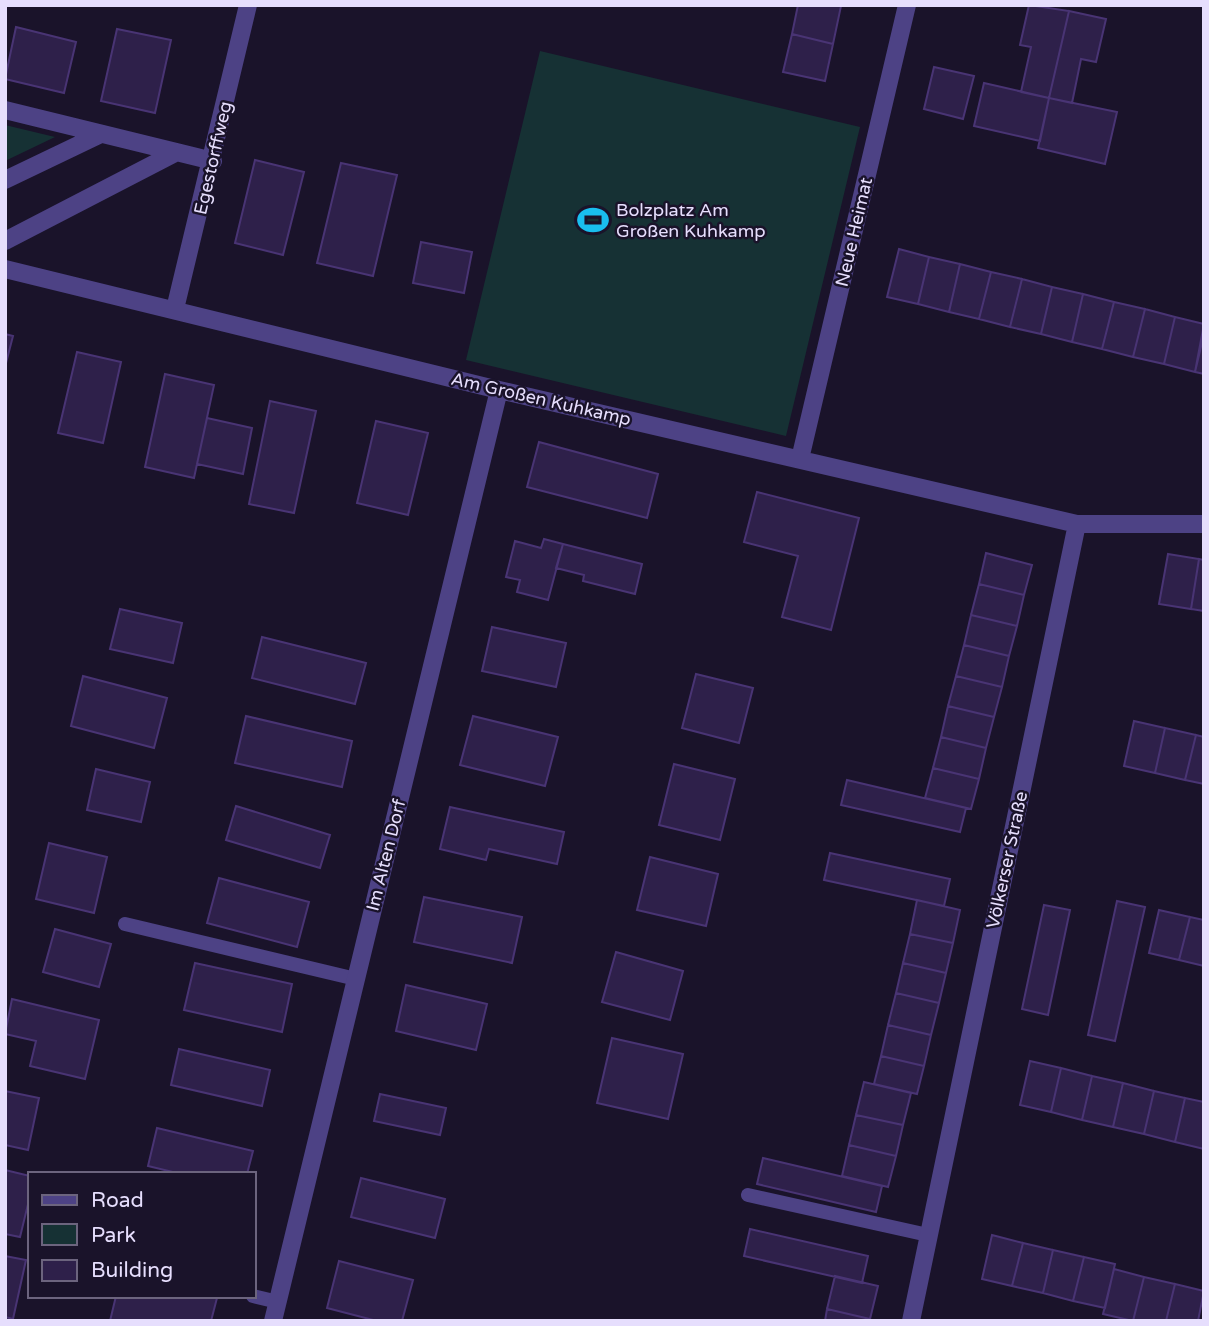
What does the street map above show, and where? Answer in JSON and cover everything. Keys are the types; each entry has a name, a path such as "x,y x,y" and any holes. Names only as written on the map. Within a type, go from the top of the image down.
{"street":[{"name":"Egestorffweg","path":"175,309 213,162 248,5"},
{"name":"Neue Heimat","path":"800,459 907,5"},
{"path":"5,110 213,162"},
{"path":"5,180 101,134"},
{"path":"5,240 175,153"},
{"name":"Am Großen Kuhkamp","path":"5,269 499,390 1077,524"},
{"name":"Im Alten Dorf","path":"273,1321 499,390"},
{"path":"1077,524 1204,524"},
{"name":"Völkerser Straße","path":"911,1321 1077,524"}],"lane":[{"path":"125,924 356,979"},
{"path":"748,1195 928,1235"},
{"path":"256,1297 278,1302"}],"green space":[{"path":"540,51 860,127 786,436 466,360"},
{"path":"5,125 55,137 5,161"}],"building":[{"path":"798,5 841,6 833,44 792,34"},
{"path":"1029,5 1069,11 1049,98 1021,92 1031,47 1020,45"},
{"path":"1069,11 1106,19 1096,62 1081,59 1072,103 1049,98"},
{"path":"16,27 76,42 64,93 5,79"},
{"path":"117,29 171,40 155,113 101,101"},
{"path":"792,34 833,44 825,81 783,72"},
{"path":"934,67 974,76 963,119 924,109"},
{"path":"984,83 1049,98 1040,141 974,126"},
{"path":"1049,98 1117,112 1105,164 1038,148"},
{"path":"255,160 304,172 283,255 235,243"},
{"path":"341,163 397,175 373,276 317,263"},
{"path":"421,242 472,252 464,293 413,283"},
{"path":"899,249 929,257 918,304 887,297"},
{"path":"929,257 960,264 949,312 918,304"},
{"path":"960,264 991,272 979,319 949,312"},
{"path":"991,272 1022,279 1010,327 979,319"},
{"path":"1022,279 1052,287 1041,334 1010,327"},
{"path":"1052,287 1083,294 1072,342 1041,334"},
{"path":"1083,294 1114,302 1102,349 1072,342"},
{"path":"1114,302 1145,309 1133,357 1102,349"},
{"path":"1145,309 1175,317 1164,364 1133,357"},
{"path":"1175,317 1204,324 1195,372 1164,364"},
{"path":"5,334 13,336 5,367"},
{"path":"1204,334 1204,374 1195,372"},
{"path":"77,352 121,362 103,443 58,433"},
{"path":"165,374 214,385 194,478 145,467"},
{"path":"270,401 316,411 294,513 249,504"},
{"path":"207,418 252,428 243,474 197,464"},
{"path":"376,421 428,433 408,515 357,503"},
{"path":"539,442 658,474 647,518 527,487"},
{"path":"757,492 859,518 831,630 782,617 798,556 744,542"},
{"path":"544,539 563,544 548,600 517,592 520,580 506,577 515,541 541,548"},
{"path":"563,544 642,564 635,594 583,581 584,575 556,568"},
{"path":"986,553 1032,565 1024,595 979,584"},
{"path":"1168,554 1199,559 1191,609 1159,604"},
{"path":"1199,559 1204,560 1204,611 1191,609"},
{"path":"979,584 1024,595 1017,626 971,615"},
{"path":"120,609 182,623 173,663 110,649"},
{"path":"971,615 1017,626 1009,656 964,645"},
{"path":"492,627 566,643 556,687 482,671"},
{"path":"262,637 366,663 355,704 252,678"},
{"path":"964,645 1009,656 1002,687 956,676"},
{"path":"696,674 753,688 739,743 682,728"},
{"path":"83,676 167,698 154,748 71,726"},
{"path":"956,676 1002,687 994,717 948,706"},
{"path":"948,706 994,717 986,748 941,737"},
{"path":"246,716 352,741 342,787 235,763"},
{"path":"473,716 558,737 545,786 460,765"},
{"path":"1134,721 1165,728 1155,773 1124,766"},
{"path":"1165,728 1196,735 1185,780 1155,773"},
{"path":"1196,735 1204,737 1204,784 1185,780"},
{"path":"941,737 986,748 979,779 933,768"},
{"path":"674,764 735,779 720,840 659,825"},
{"path":"933,768 979,779 971,809 925,798"},
{"path":"96,769 150,782 141,822 87,810"},
{"path":"847,780 966,808 960,832 841,805"},
{"path":"236,806 330,835 320,868 226,840"},
{"path":"450,807 564,832 557,864 489,849 486,860 440,849"},
{"path":"49,843 107,857 94,913 36,899"},
{"path":"830,853 950,879 944,906 824,880"},
{"path":"650,857 718,874 706,926 637,910"},
{"path":"219,878 309,902 297,947 207,923"},
{"path":"424,897 522,917 512,963 414,942"},
{"path":"917,900 960,910 953,943 910,934"},
{"path":"1117,901 1145,907 1115,1041 1088,1035"},
{"path":"1044,905 1070,910 1048,1015 1022,1009"},
{"path":"1159,910 1190,917 1179,960 1149,953"},
{"path":"1190,917 1204,920 1204,966 1179,960"},
{"path":"55,929 111,944 99,987 43,972"},
{"path":"910,934 953,943 946,973 903,963"},
{"path":"616,952 683,971 670,1020 602,1002"},
{"path":"195,963 292,984 282,1032 184,1010"},
{"path":"903,963 946,973 939,1003 896,993"},
{"path":"406,985 487,1004 476,1050 396,1031"},
{"path":"896,993 939,1003 931,1035 888,1025"},
{"path":"12,999 99,1020 85,1079 30,1066 36,1041 5,1034"},
{"path":"888,1025 931,1035 924,1066 881,1056"},
{"path":"612,1038 683,1054 668,1119 597,1103"},
{"path":"179,1049 270,1070 262,1106 171,1085"},
{"path":"881,1056 924,1066 917,1094 874,1084"},
{"path":"1030,1061 1061,1068 1051,1112 1020,1105"},
{"path":"1061,1068 1092,1076 1082,1120 1051,1112"},
{"path":"1092,1076 1123,1083 1113,1127 1082,1120"},
{"path":"864,1082 911,1093 903,1125 856,1115"},
{"path":"1123,1083 1154,1091 1144,1134 1113,1127"},
{"path":"5,1091 39,1098 28,1150 5,1145"},
{"path":"1154,1091 1185,1098 1175,1142 1144,1134"},
{"path":"380,1094 446,1108 440,1135 374,1121"},
{"path":"1185,1098 1204,1102 1204,1149 1175,1142"},
{"path":"856,1115 903,1125 896,1156 849,1145"},
{"path":"157,1128 253,1151 248,1172 173,1172 148,1166"},
{"path":"849,1145 896,1156 888,1187 842,1176"},
{"path":"763,1158 882,1186 876,1212 757,1184"},
{"path":"5,1170 28,1176 28,1204 20,1237 5,1234"},
{"path":"361,1178 445,1199 435,1238 351,1217"},
{"path":"750,1229 868,1256 862,1283 744,1256"},
{"path":"992,1235 1023,1243 1012,1286 982,1279"},
{"path":"1023,1243 1053,1250 1043,1293 1012,1286"},
{"path":"1053,1250 1084,1257 1073,1301 1043,1293"},
{"path":"5,1256 26,1260 13,1319 5,1317"},
{"path":"1084,1257 1115,1264 1105,1308 1073,1301"},
{"path":"339,1261 413,1280 402,1321 377,1321 327,1308"},
{"path":"1114,1269 1144,1277 1133,1321 1103,1314"},
{"path":"835,1276 878,1286 870,1319 827,1309"},
{"path":"1144,1277 1175,1284 1166,1321 1133,1321"},
{"path":"1175,1284 1204,1291 1198,1321 1166,1321"},
{"path":"116,1298 217,1298 211,1321 110,1321"},
{"path":"827,1309 870,1319 870,1321 825,1321"}],"place":[{"name":"Bolzplatz Am Großen Kuhkamp","path":"593,220"}]}
